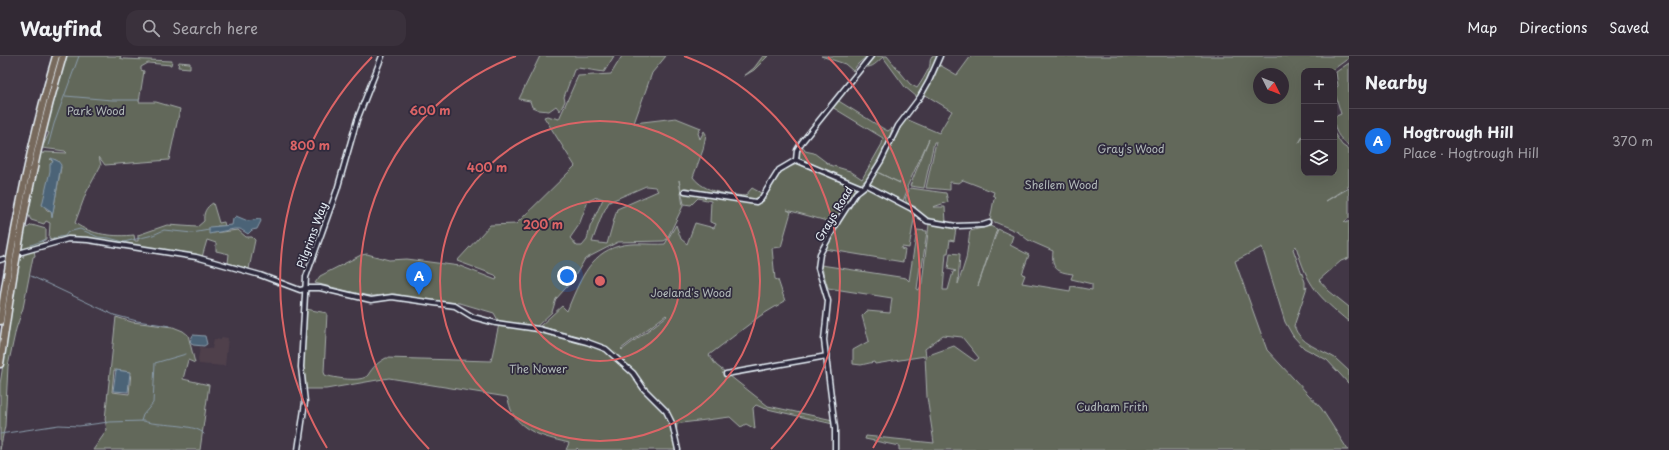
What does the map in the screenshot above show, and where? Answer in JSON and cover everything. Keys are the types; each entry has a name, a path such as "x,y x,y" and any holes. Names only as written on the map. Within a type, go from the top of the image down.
{"highway":[{"path":"0,321 10,255 26,172 56,56"},
{"path":"0,364 27,199 44,124 62,56"}],"street":[{"name":"Pilgrims Way","path":"298,450 305,402 301,367 305,289 310,261 337,190 357,120 382,56"},
{"path":"685,191 756,202 761,199 779,170 796,160 798,150 805,138 871,56"},
{"name":"Grays Road","path":"835,450 835,428 824,340 828,301 818,268 820,254 838,221 860,188 866,185 881,162 898,126 923,92 940,56"},
{"path":"796,160 860,188"},
{"path":"866,185 912,209 927,221 956,226 983,225 989,223"},
{"path":"22,252 58,242 83,240 196,257 260,275 300,290 320,288 371,300 392,297 455,306 473,317 496,323 538,329 587,342 605,348 633,373 644,389 666,411 672,423 678,450"},
{"path":"726,374 827,356"}],"shaded area":[{"path":"222,337 228,338 225,366 199,364 198,360 200,347 212,349 214,339 221,340"}],"green space":[{"name":"Park Wood","path":"66,56 121,56 120,58 124,59 172,61 171,65 148,63 141,67 141,70 144,71 139,102 156,102 180,109 169,160 105,165 99,157 101,165 86,193 75,223 96,233 119,236 134,235 135,241 138,241 138,235 167,225 197,227 204,221 204,215 208,206 213,203 219,223 224,222 225,226 217,226 213,233 238,230 246,237 252,237 255,240 249,269 228,263 229,254 216,251 216,243 207,240 202,257 107,243 56,239 51,240 49,238 50,223 46,221 44,224 31,220 28,214 41,151 43,154 44,152 67,153 65,151 42,148 49,133 46,131","holes":["50,159 56,160 61,167 52,217 51,211 47,210 43,204 53,162"]},
{"path":"540,56 614,56 604,72 578,68 574,70 564,97 565,101 560,111 556,106 549,111 539,110 532,107 530,101 519,99"},
{"name":"Joeland's Wood","path":"622,56 666,56 652,73 634,123 676,118 701,128 698,133 700,139 704,131 706,134 703,150 693,177 710,190 717,192 745,196 752,188 763,194 756,201 685,190 685,192 756,203 766,196 783,169 798,164 856,187 834,223 787,210 791,212 781,247 772,248 775,279 778,280 785,301 760,316 709,355 716,365 768,406 833,420 833,424 763,408 756,405 753,408 755,429 746,424 741,427 730,417 682,423 677,424 676,440 674,424 667,410 645,388 635,373 608,348 540,326 562,306 567,311 580,281 592,263 600,255 619,246 630,244 665,244 676,225 681,239 687,244 695,223 714,228 716,224 710,222 711,201 698,198 691,205 684,204 679,180 683,206 667,239 664,241 618,242 585,259 572,281 556,299 552,312 536,327 499,322 494,313 460,303 416,299 395,294 373,296 364,295 315,283 320,276 361,255 367,254 389,260 406,259 460,266 496,280 497,277 495,275 457,261 490,225 516,224 575,166 544,117 547,116 559,119 578,76 611,74","holes":["646,186 655,187 658,191 617,209 607,244 592,242 602,215 609,202","597,197 603,199 590,227 587,240 582,246 577,246 570,238 579,225 588,201","666,315 667,316 622,350 621,349"]},
{"path":"763,56 768,56 754,70 744,76 754,68"},
{"path":"821,56 867,56 853,71 845,64"},
{"path":"875,56 887,56 910,84 917,88 929,68 932,56 937,56 929,76 917,97 905,87 883,57 873,66 865,67"},
{"path":"971,56 1349,56 1349,58 1335,68 1301,68 1301,139 1299,143 1301,140 1301,176 1337,176 1337,138 1342,145 1349,150 1349,186 1326,201 1349,188 1349,218 1344,222 1346,223 1349,221 1349,258 1341,261 1319,280 1329,291 1349,307 1349,322 1321,297 1305,271 1296,246 1293,249 1305,282 1305,288 1307,287 1294,326 1306,342 1335,358 1349,371 1349,384 1327,360 1304,348 1293,336 1285,322 1262,247 1235,261 1267,350 1321,408 1348,450 899,450 899,446 865,439 866,436 934,443 927,397 925,356 875,364 874,362 861,365 853,364 853,350 869,341 862,316 867,311 890,313 892,298 828,288 821,265 906,278 909,281 917,230 927,231 917,289 919,290 922,283 929,224 956,229 954,241 950,240 948,253 946,253 943,290 948,290 953,272 956,271 948,269 950,253 960,254 958,284 966,259 970,231 990,226 997,229 978,286 998,229 1013,236 1010,245 1029,255 1022,274 1025,275 1022,283 1070,291 1071,286 1092,290 1092,284 1071,279 1073,274 1059,271 1054,266 1053,251 1028,240 1018,232 990,220 994,199 996,197 993,195 994,192 963,180 959,183 950,182 950,190 926,188 936,142 934,142 924,188 910,186 929,139 907,187 908,188 903,201 869,184 877,172 900,125 906,119 939,133 952,111 924,94 938,64 957,75","holes":["943,335 962,337 979,358 975,361 954,346 926,356 925,349"]},
{"path":"179,62 190,63 190,68 178,67"},
{"path":"1349,63 1349,146 1339,137 1337,132 1337,116 1341,114 1337,100 1337,71"},
{"path":"837,100 884,129 888,131 892,128 888,143 880,160 865,181 859,185 799,159 799,153 803,147 805,151 814,153 830,165 850,171 862,179 882,144 883,138 832,107"},
{"path":"865,188 891,199 915,214 909,248 902,247 901,249 905,250 903,262 825,249 840,219 861,189"},
{"path":"910,188 946,193 948,202 933,207 945,207 946,222 928,220 914,209 916,207 907,203 905,199"},
{"path":"32,225 46,229 46,239 42,241 45,244 25,250 23,248 21,251 25,229"},
{"path":"34,250 35,256 33,257 23,308 16,329 8,366 5,426 0,450 0,384 20,255 23,258 24,254"},
{"name":"The Nower","path":"306,309 327,313 324,372 325,375 341,378 360,379 365,377 376,365 386,358 491,361 499,324 538,330 605,350 631,374 643,390 664,412 671,424 677,450 579,450 577,448 576,450 566,450 569,443 531,431 518,421 511,410 507,397 389,378 326,389 306,389 302,374"},
{"path":"116,317 132,322 173,327 188,335 195,363 188,360 183,379 209,385 200,450 93,450 107,430 105,419","holes":["114,370 131,372 129,394 112,392"]}],"water":[{"path":"51,158 58,161 61,165 52,218 51,211 42,205 50,171 50,164 53,162"},
{"path":"236,216 248,221 260,219 261,221 257,229 252,230 248,234 240,229 234,229 209,234 209,227 232,225 233,219"},
{"path":"193,335 205,336 207,344 204,346 193,345 190,341"},
{"path":"116,370 130,372 128,392 113,391"}],"waterway":[{"path":"48,146 54,124 79,56"},
{"path":"65,96 112,100 139,100"},
{"path":"49,239 65,236 68,232 80,229 98,237 124,242 153,235 164,230 192,233 209,230"},
{"path":"31,245 45,240"},
{"path":"31,276 114,315 137,321 170,326"},
{"path":"141,421 143,415 153,403 155,363 186,354"},
{"path":"0,434 59,425 79,426 109,422 144,421 149,423 185,426 200,430 204,434"}],"place":[{"name":"Hogtrough Hill","path":"419,295"}],"park label":[{"name":"Gray's Wood","path":"1131,149"},
{"name":"Shellem Wood","path":"1061,185"},
{"name":"Cudham Frith","path":"1112,407"}]}
